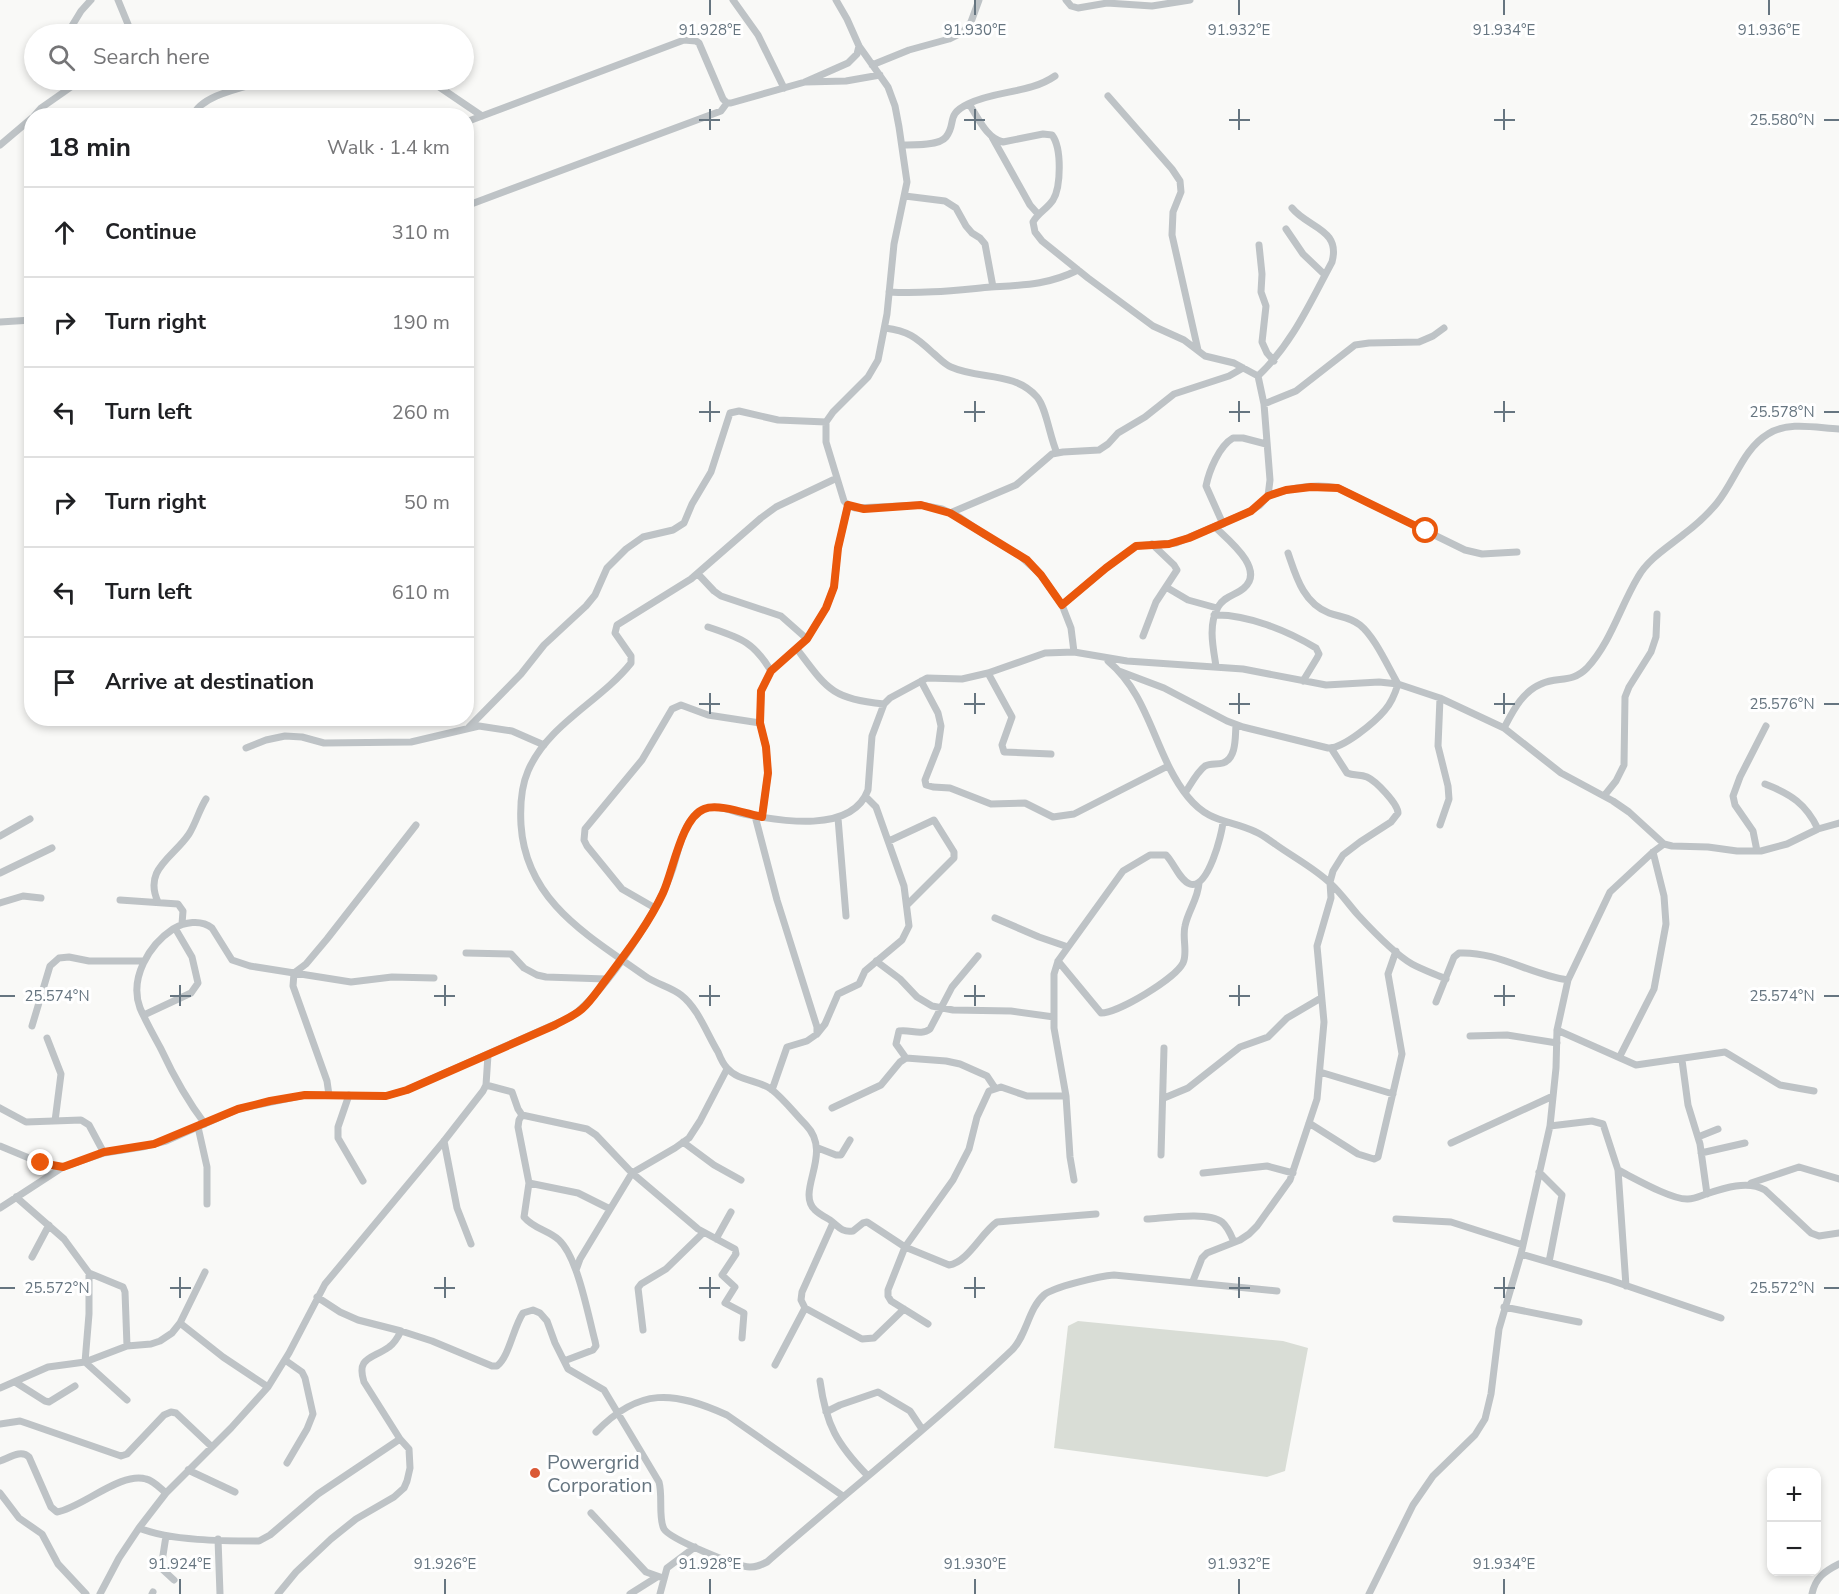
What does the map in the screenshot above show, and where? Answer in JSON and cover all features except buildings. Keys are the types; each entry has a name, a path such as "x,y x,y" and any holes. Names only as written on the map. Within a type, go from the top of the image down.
{"street":[{"path":"73,24 91,0"},
{"path":"118,0 128,24"},
{"path":"733,0 758,35 784,88"},
{"path":"836,0 859,46 888,87 895,106 907,174 906,196 896,229 885,328 876,366 826,422 826,442 844,501 848,505 864,509 921,505 950,513 1027,560 1041,575 1062,605 1071,628 1074,652"},
{"path":"872,65 909,50 949,39 963,32 971,22 979,0"},
{"path":"1066,0 1071,6 1078,8 1107,3 1152,6 1190,0"},
{"path":"474,119 689,39 696,41 703,49 723,99 727,103 737,103 805,82 848,63 857,54 859,46"},
{"path":"805,82 846,81 880,75"},
{"path":"902,145 926,144 943,140 948,134 953,115 958,109 994,95 1042,84 1055,76"},
{"path":"44,108 67,90"},
{"path":"196,108 208,99 236,90"},
{"path":"444,90 470,108"},
{"path":"1108,96 1180,181 1181,192 1173,212 1172,235 1198,350"},
{"path":"474,203 721,111 727,103"},
{"path":"969,104 993,137 1018,186 1030,206 1038,214"},
{"path":"474,111 482,116"},
{"path":"0,145 24,125"},
{"path":"993,137 1003,142 1044,134 1052,135 1055,139 1059,159 1059,179 1056,192 1052,202 1038,214 1033,222 1035,232 1042,241 1142,319 1184,340 1205,356 1234,363 1258,376 1264,404 1270,480 1268,496"},
{"path":"906,196 945,201 956,208 966,226 985,244 993,287"},
{"path":"1258,376 1274,361 1294,333 1334,254 1329,239 1322,230 1303,219 1292,208"},
{"path":"1286,229 1303,254 1325,275"},
{"path":"1259,245 1261,292 1266,306 1262,342 1274,361"},
{"path":"889,292 936,293 1050,282 1078,270"},
{"path":"0,322 24,320"},
{"path":"885,328 904,331 916,337 948,366 964,372 1011,379 1026,387 1041,402 1057,453"},
{"path":"1264,404 1296,391 1355,345 1419,342 1444,328"},
{"path":"950,513 1016,485 1047,457 1057,453 1099,450 1118,433 1174,394 1229,376 1244,368"},
{"path":"474,722 521,674 544,645 586,606 595,595 607,568 626,549 643,537 674,530 684,523 692,504 711,472 730,413 739,411 778,420 826,422"},
{"path":"1504,729 1516,706 1535,687 1548,682 1572,679 1587,667 1609,635 1638,576 1654,558 1687,532 1717,503 1751,448 1762,438 1769,432 1781,428 1839,429"},
{"path":"1216,666 1212,633 1216,611 1225,599 1244,588 1248,583 1249,571 1243,554 1219,526 1206,486 1214,465 1233,438 1266,444"},
{"path":"837,478 790,499 768,513 698,574 617,625 615,633 631,656 631,663 600,695 544,745 528,771 521,797 522,840 526,861 535,878 566,917 594,941 647,977 679,993 685,999 698,1017 727,1069 772,1090 810,1129 818,1148 808,1195 810,1204 814,1210 840,1229 849,1232 867,1222 906,1247 949,1265 962,1259 997,1222 1096,1214"},
{"path":"1062,605 1136,546 1176,543 1251,511 1268,496 1297,488 1338,488 1465,550 1482,554 1517,552"},
{"path":"818,1034 770,876 759,816 768,773 766,747 760,723 761,691 771,671 807,639 831,596 838,548 848,505"},
{"path":"1143,636 1150,615 1176,573 1176,567 1151,544"},
{"path":"1288,553 1299,585 1311,602 1328,613 1349,618 1366,631 1398,684"},
{"path":"698,574 714,591 732,601 781,616 807,639"},
{"path":"1166,587 1188,600 1273,628 1316,648 1317,658 1302,681"},
{"path":"1604,796 1616,782 1624,765 1625,697 1651,652 1656,637 1657,614"},
{"path":"708,627 739,638 754,647 771,671"},
{"path":"797,649 835,693 858,702 884,704"},
{"path":"0,1208 63,1167 104,1152 154,1144 253,1105 305,1095 393,1095 571,1017 584,1007 606,979 656,908 670,876 686,828 696,814 713,807 800,821 838,818 859,806 866,797 872,736 884,704 890,698 921,681 937,677 962,679 988,673 1045,653 1074,652 1106,659 1244,669 1326,685 1379,682 1398,684 1440,698 1504,729 1561,773 1629,812 1664,844 1757,851 1787,844 1818,829 1838,826"},
{"path":"1106,659 1119,671 1141,702 1168,766 1185,793 1207,814 1223,822 1256,832 1330,882 1358,915 1396,951 1415,966 1446,979"},
{"path":"1119,671 1164,688 1236,725 1331,748 1341,745 1377,718 1389,705 1398,684"},
{"path":"988,673 1012,717 1002,745 1004,752 1051,754"},
{"path":"921,681 941,720 941,735 925,780 926,785 933,788 950,788 991,804 1025,803 1045,814 1062,817 1074,814 1168,766"},
{"path":"1440,698 1438,746 1449,799 1440,825"},
{"path":"656,908 628,894 612,879 587,846 584,840 585,829 642,760 672,709 681,705 717,717 760,723"},
{"path":"1185,793 1208,764 1220,764 1228,760 1234,749 1236,725"},
{"path":"246,748 285,736 302,737 324,743 411,742 469,727 489,726 525,735 544,745"},
{"path":"1757,851 1753,831 1735,805 1733,796 1766,726"},
{"path":"1193,1281 1202,1258 1207,1253 1249,1234 1290,1180 1317,1099 1324,1022 1317,946 1331,898 1330,882 1333,871 1343,855 1391,822 1398,813 1398,809 1389,798 1366,776 1347,773 1331,748"},
{"path":"1766,784 1785,792 1801,804 1808,811 1818,829"},
{"path":"772,1090 787,1047 807,1041 818,1034 838,994 856,987 865,971 905,936 909,926 904,886 889,841 876,807 866,797"},
{"path":"158,902 153,887 154,876 185,839 206,799"},
{"path":"838,818 846,916"},
{"path":"0,837 30,819"},
{"path":"889,841 934,820 954,852 954,858 908,905"},
{"path":"1058,961 1101,1013 1132,1002 1167,978 1181,966 1184,956 1184,928 1197,896 1199,883 1208,871 1220,839 1223,822"},
{"path":"329,1095 327,1081 293,986 294,973 306,964 327,939 416,825"},
{"path":"1369,1594 1413,1505 1433,1476 1474,1435 1485,1419 1490,1402 1504,1306 1521,1254 1550,1126 1557,1030 1568,980 1610,892 1664,844"},
{"path":"0,873 52,848"},
{"path":"1620,1056 1654,989 1666,924 1664,896 1653,852"},
{"path":"1074,1180 1070,1157 1066,1096 1054,1017 1053,986 1058,961 1123,871 1140,859 1150,855 1166,855 1187,882 1194,885 1199,883"},
{"path":"0,903 23,896 41,898"},
{"path":"120,900 158,902 180,906 183,911 179,926 192,957 198,983 191,993 144,1015"},
{"path":"995,918 1068,947"},
{"path":"207,1204 206,1156 201,1125 139,1006 138,989 143,961 157,944 179,926 200,923 212,928 232,960 351,982 392,977 434,978"},
{"path":"1309,1123 1358,1154 1374,1159 1378,1157 1382,1149 1402,1054 1388,979 1389,968 1396,951"},
{"path":"466,953 511,954 529,972 546,977 606,979"},
{"path":"1436,1002 1454,957 1460,953 1492,957 1544,975 1568,980"},
{"path":"906,1058 896,1044 899,1031 926,1032 930,1029 952,987 978,956"},
{"path":"32,1026 50,966 59,958 69,957 90,961 143,961"},
{"path":"876,961 900,979 925,1003 942,1009 1011,1011 1054,1017"},
{"path":"1164,1098 1188,1088 1240,1047 1268,1037 1287,1018 1321,998"},
{"path":"1557,1030 1636,1065 1725,1052 1780,1085 1814,1091"},
{"path":"1470,1036 1507,1035 1557,1043"},
{"path":"47,1038 61,1074 55,1121"},
{"path":"1161,1155 1164,1048"},
{"path":"100,1594 119,1558 139,1528 166,1493 268,1387 285,1360 317,1297 332,1275 444,1141 486,1085 488,1054"},
{"path":"832,1108 881,1085 906,1058 960,1064 987,1076 995,1088"},
{"path":"1682,1060 1688,1106 1698,1137 1707,1194"},
{"path":"576,1270 580,1259 632,1173 689,1138 727,1069"},
{"path":"1320,1072 1393,1094"},
{"path":"486,1085 512,1092 522,1115 587,1129 596,1135 632,1173 703,1233 736,1251 722,1275 735,1287 725,1303 744,1313 742,1338"},
{"path":"928,1324 891,1301 888,1290 906,1247 952,1180 969,1149 977,1117 989,1091 1001,1087 1027,1096 1066,1096"},
{"path":"349,1095 337,1133 363,1181"},
{"path":"1451,1143 1553,1096"},
{"path":"0,1107 26,1122 81,1120 90,1125 104,1152"},
{"path":"522,1115 518,1127 529,1183 524,1217 536,1228 559,1240 576,1270 596,1346 593,1350 564,1360"},
{"path":"1550,1126 1592,1121 1600,1122 1607,1132 1618,1170 1626,1286"},
{"path":"1698,1137 1718,1129"},
{"path":"818,1148 841,1155 850,1140"},
{"path":"444,1141 457,1208 471,1244"},
{"path":"683,1142 714,1165 741,1180"},
{"path":"1701,1153 1745,1143"},
{"path":"0,1146 41,1163 63,1167"},
{"path":"1203,1173 1267,1166 1293,1173"},
{"path":"1618,1170 1682,1199 1698,1198 1799,1167 1839,1179"},
{"path":"1539,1172 1562,1195 1562,1205 1549,1262"},
{"path":"529,1183 578,1193 610,1209"},
{"path":"1749,1184 1757,1185 1765,1190 1811,1233 1819,1236 1839,1233"},
{"path":"16,1197 64,1239 89,1273 124,1289 127,1346"},
{"path":"716,1239 731,1212"},
{"path":"1147,1218 1204,1216 1216,1218 1226,1227 1234,1242"},
{"path":"1396,1219 1450,1222 1523,1245"},
{"path":"833,1223 802,1292 801,1300 805,1308 813,1315 862,1339 874,1338 904,1309"},
{"path":"32,1257 49,1225"},
{"path":"643,1330 638,1288 666,1269 703,1233"},
{"path":"1521,1254 1721,1318"},
{"path":"0,1388 48,1367 85,1362 127,1346 160,1341 172,1333 180,1323 205,1272"},
{"path":"85,1362 90,1314 89,1273"},
{"path":"317,1297 340,1312 358,1320 432,1341 492,1366 497,1366 505,1357 513,1330 524,1313 533,1310 540,1312 547,1321 568,1370 604,1390 659,1482 662,1492 664,1529 670,1535 695,1547 746,1567 759,1566 767,1562 975,1385 1019,1343 1039,1301 1050,1291 1098,1277 1114,1275 1277,1291"},
{"path":"1504,1306 1579,1322"},
{"path":"775,1365 805,1308"},
{"path":"180,1323 223,1357 268,1387"},
{"path":"278,1594 296,1572 331,1539 356,1519 394,1497 404,1488 410,1468 409,1449 364,1382 361,1373 361,1366 366,1360 390,1347 401,1331"},
{"path":"285,1360 302,1372 313,1414 307,1429 286,1463"},
{"path":"85,1362 127,1400"},
{"path":"820,1381 825,1412 843,1450 867,1475"},
{"path":"15,1382 49,1402 75,1386"},
{"path":"825,1412 840,1404 878,1392 910,1411 922,1430"},
{"path":"596,1432 616,1413 655,1396 670,1396 712,1408 741,1423 843,1496"},
{"path":"0,1424 20,1421 121,1456 127,1454 164,1415 171,1412 176,1413 212,1447"},
{"path":"139,1528 166,1536 259,1541 270,1535 318,1494 400,1438"},
{"path":"0,1461 21,1453 29,1457 51,1508 57,1512 65,1511 92,1495 140,1478 152,1481 166,1493"},
{"path":"188,1470 235,1492"},
{"path":"0,1493 19,1518 42,1534 58,1563 86,1594"},
{"path":"591,1513 646,1572 660,1577"},
{"path":"166,1536 161,1568 174,1580"},
{"path":"218,1539 220,1594"},
{"path":"630,1594 660,1577 670,1564 695,1547"},
{"path":"1812,1594 1813,1586 1819,1577 1839,1564"},
{"path":"660,1577 660,1594"}],"shaded area":[{"path":"1078,1321 1283,1341 1308,1348 1285,1471 1267,1477 1054,1448 1068,1326"}],"place":[{"name":"Powergrid Corporation","path":"535,1473"}],"route":[{"path":"41,1163 63,1167 104,1152 166,1141 238,1109 270,1101 305,1095 393,1095 555,1025 584,1007 622,958 656,908 670,876 686,828 696,814 713,807 762,817 768,773 766,747 760,723 759,698 763,684 771,671 807,639 826,608 834,587 838,548 848,505 864,509 921,505 942,509 959,517 1027,560 1041,575 1062,605 1136,546 1176,543 1251,511 1268,496 1286,490 1311,487 1338,488 1426,531"}]}
